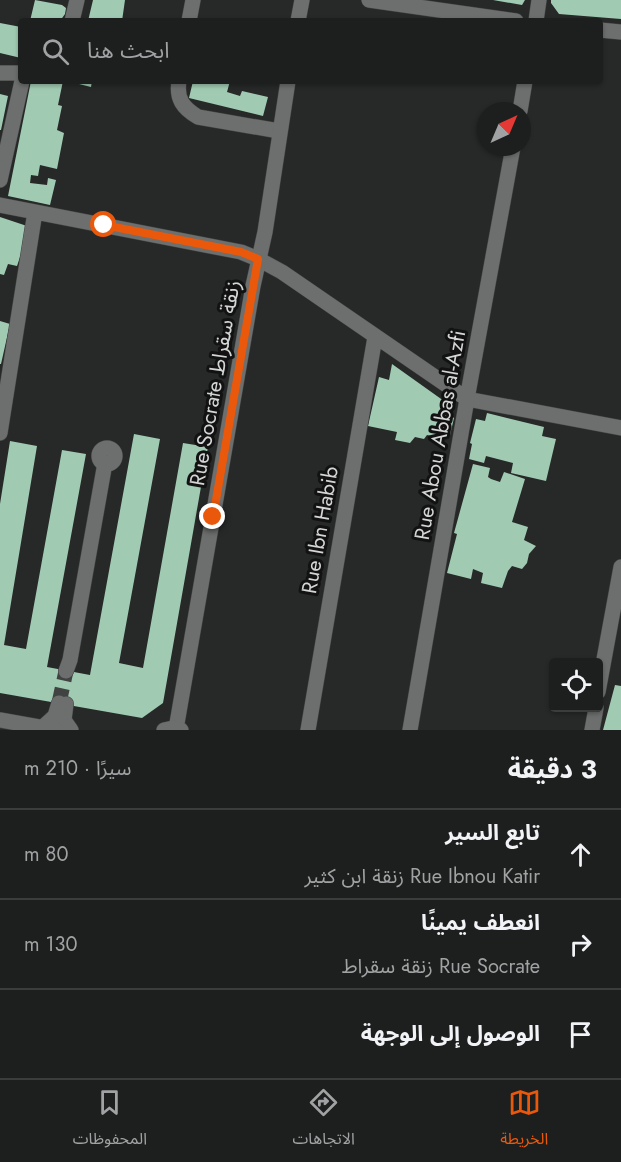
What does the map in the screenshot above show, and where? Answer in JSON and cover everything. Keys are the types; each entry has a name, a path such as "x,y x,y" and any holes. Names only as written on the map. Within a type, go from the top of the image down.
{"street":[{"path":"73,18 76,0"},
{"path":"190,18 193,0"},
{"path":"299,18 302,0"},
{"path":"369,0 495,18"},
{"path":"536,18 539,0"},
{"path":"603,30 621,32"},
{"path":"0,73 18,73"},
{"path":"0,180 21,84"},
{"path":"178,84 179,99 191,113 198,117 279,131"},
{"name":"Rue Socrate زنقة سقراط","path":"174,730 258,259 265,232 287,84"},
{"path":"522,102 524,84"},
{"name":"Rue Abou Abbas al-Azfi","path":"410,730 511,156"},
{"path":"0,205 241,252 282,272 467,399 621,428"},
{"path":"0,433 3,390 35,212"},
{"name":"Rue Ibn Habib","path":"308,730 375,337"},
{"path":"69,668 105,464"},
{"path":"603,665 621,567"},
{"path":"0,720 43,729 63,704 64,720 71,730"},
{"path":"592,730 595,712"}],"building":[{"path":"35,0 62,5 66,8 62,18 31,18"},
{"path":"93,0 125,0 122,18 89,18"},
{"path":"493,0 525,0 522,5"},
{"path":"551,0 621,0 621,19 559,14"},
{"path":"0,23 18,26 18,57 0,53"},
{"path":"30,84 62,84 58,105 62,106 57,130 64,133 57,169 40,165 38,176 31,175 30,183 47,185 48,178 56,180 50,205 8,196"},
{"path":"192,84 229,84 227,92 240,96 242,91 268,97 263,116 189,98"},
{"path":"0,94 8,96 1,130 0,130"},
{"path":"0,217 30,227 17,266 8,264 4,275 0,274"},
{"path":"0,321 10,324 1,364 0,364"},
{"path":"392,364 451,406 449,414 454,418 447,439 427,435 424,439 415,437 410,443 395,440 397,432 368,426 379,377 389,380"},
{"path":"487,413 544,427 542,436 556,439 546,481 511,473 513,463 486,456 484,463 469,459 476,419 485,421"},
{"path":"134,434 160,439 119,663 143,668 183,443 208,447 163,703 142,718 0,693 0,504 10,441 37,446 4,645 26,649 62,450 86,454 47,667 90,675"},
{"path":"473,464 490,468 488,477 500,482 504,472 525,479 512,522 528,527 524,540 536,546 529,554 527,563 522,569 512,566 502,588 481,583 483,573 473,569 471,579 447,573 457,534 454,533"},
{"path":"615,685 621,686 621,730 603,730"}],"tunnel":[{"path":"59,703 66,671"}],"route":[{"path":"104,225 241,252 258,259 213,517"}]}
